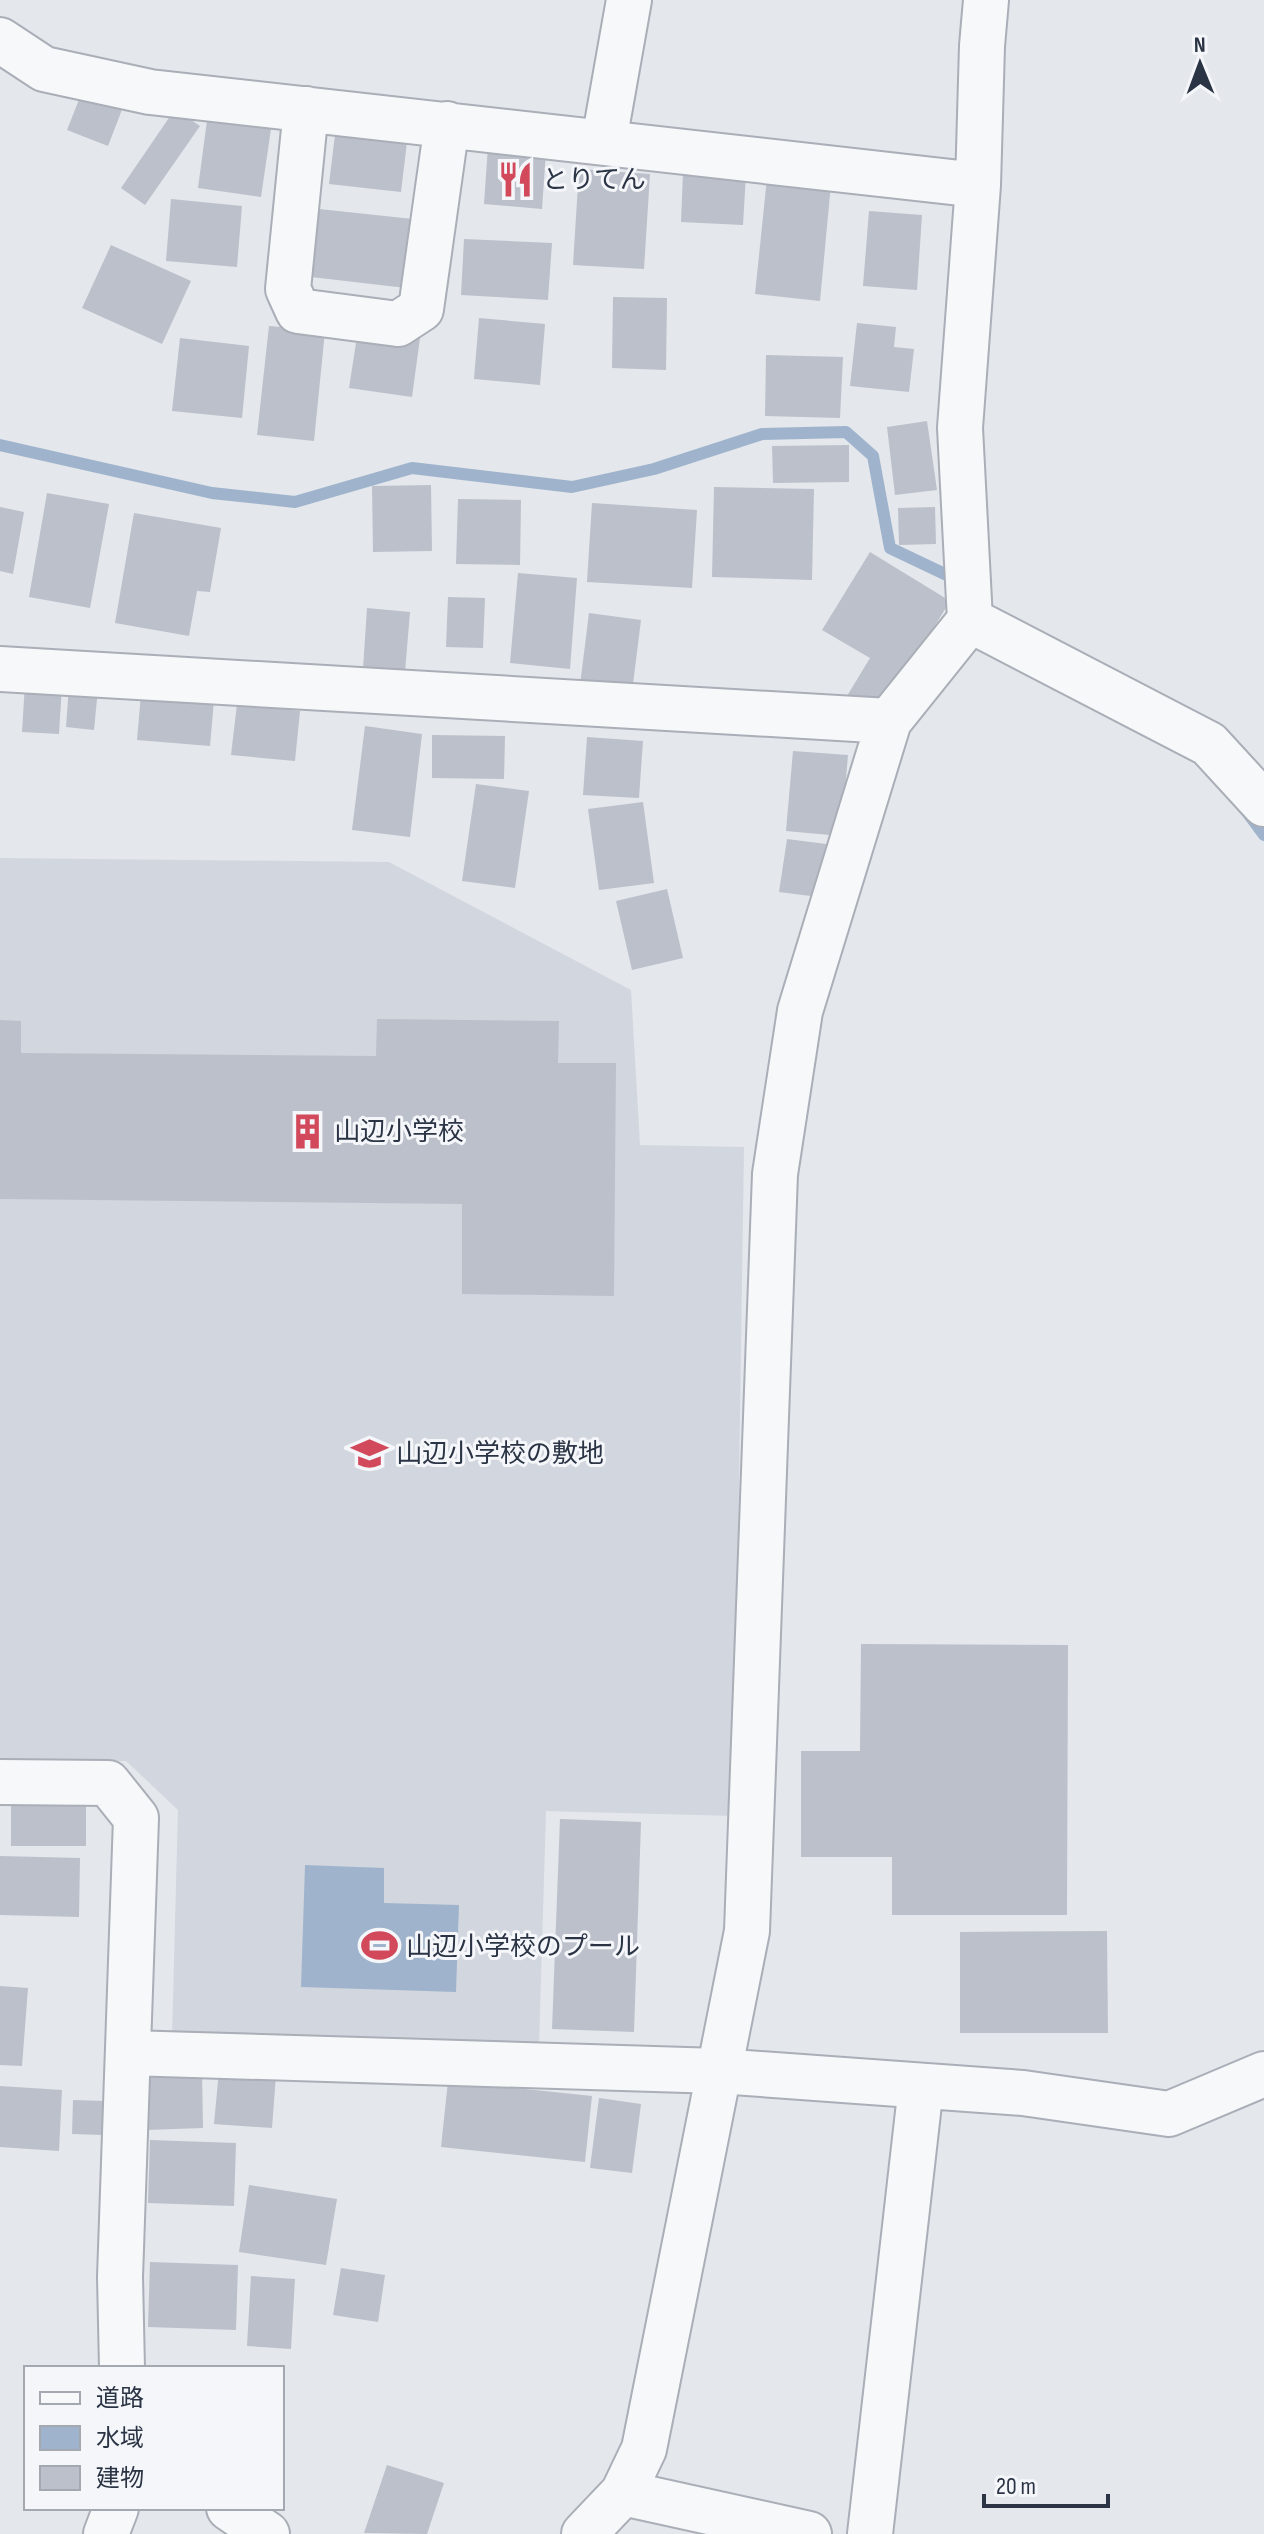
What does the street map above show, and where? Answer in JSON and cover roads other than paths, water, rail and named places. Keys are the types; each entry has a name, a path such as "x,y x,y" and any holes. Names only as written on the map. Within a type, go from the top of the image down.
{"street":[{"path":"604,141 629,0"},
{"path":"584,2534 623,2493 644,2449 747,1931 775,1174 800,1011 889,721 970,620 960,428 978,185 986,0"},
{"path":"0,40 44,69 150,92 978,185"},
{"path":"306,109 288,289 298,311 398,324 421,309 447,124"},
{"path":"970,620 1209,744 1264,804"},
{"path":"0,669 889,721"},
{"path":"0,1782 108,1783 136,1818 120,2277 122,2366"},
{"path":"129,2053 719,2071 1023,2093 1169,2114 1264,2074"},
{"path":"870,2534 921,2086"},
{"path":"623,2493 809,2534"},
{"path":"106,2534 115,2510"},
{"path":"232,2510 267,2534"}],"water":[{"name":"山辺小学校のプール","path":"305,1865 384,1868 384,1903 459,1905 456,1992 301,1987"}],"waterway":[{"path":"0,445 212,493 295,502 412,468 572,487 654,469 762,434 846,432 873,456 890,548 951,577"},
{"path":"1247,812 1264,835"}],"place":[{"name":"とりてん","path":"516,179"},
{"name":"山辺小学校","path":"308,1131"},
{"name":"山辺小学校の敷地","path":"370,1453"},
{"name":"山辺小学校のプール","path":"380,1946"}]}
